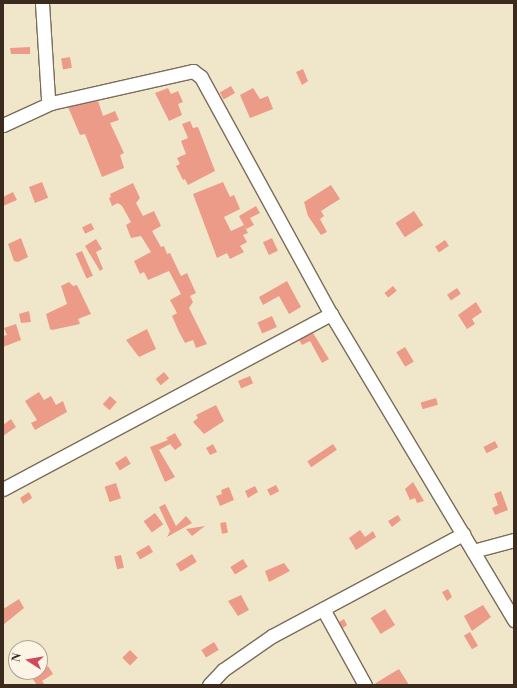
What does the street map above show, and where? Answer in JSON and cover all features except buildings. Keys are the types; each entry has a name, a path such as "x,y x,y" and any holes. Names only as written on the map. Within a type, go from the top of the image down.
{"street":[{"path":"42,3 48,99 51,103"},
{"path":"3,125 51,103 193,71 198,74 331,314 514,620"},
{"path":"3,489 331,314"},
{"path":"209,685 223,670 272,636 463,534"},
{"path":"473,551 514,540"},
{"path":"323,609 365,685"}]}
